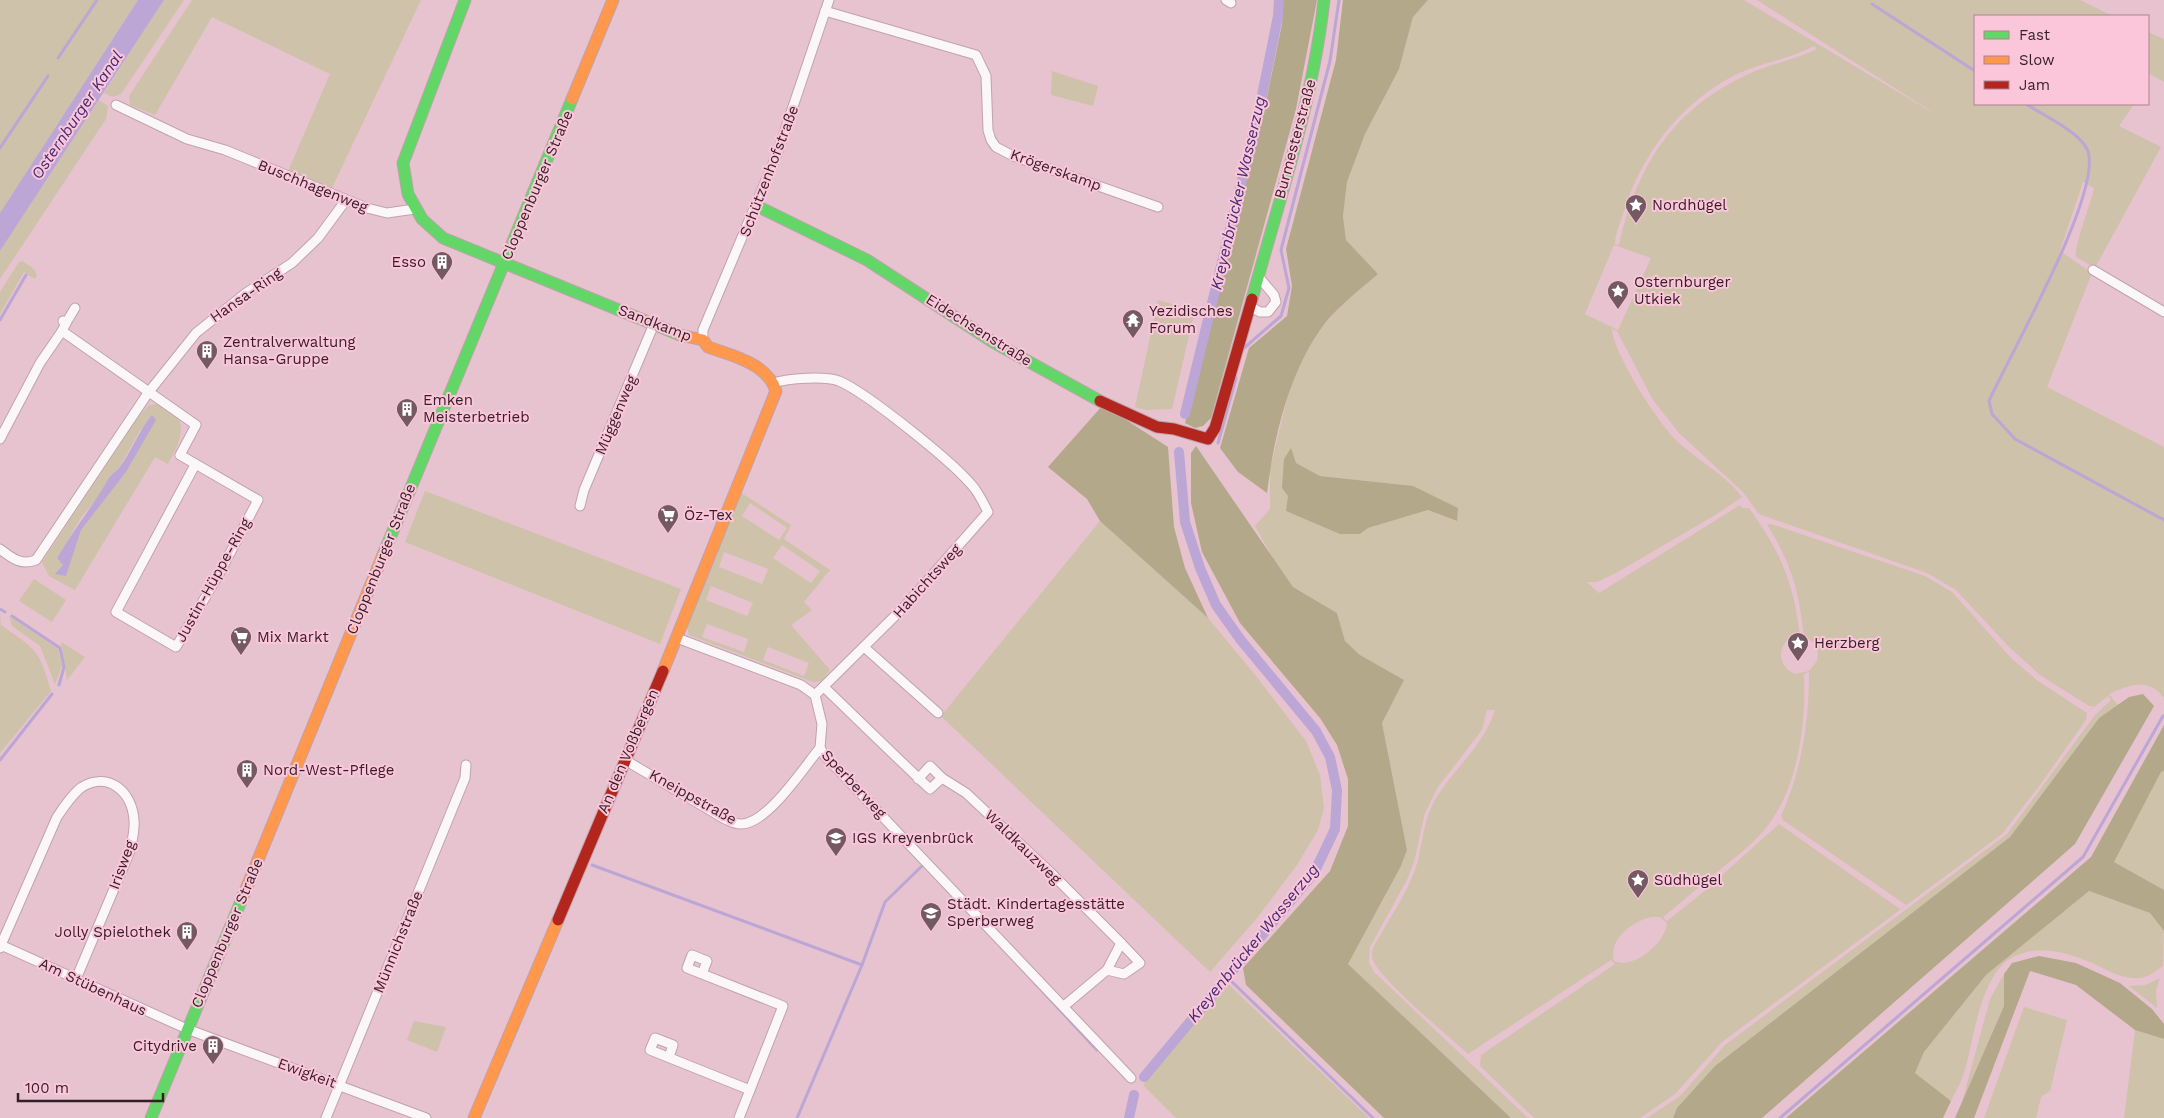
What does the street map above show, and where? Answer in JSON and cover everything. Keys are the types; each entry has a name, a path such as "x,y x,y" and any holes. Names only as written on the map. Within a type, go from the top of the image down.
{"street":[{"path":"465,0 405,154 403,163 404,178 408,194 415,209 422,219 443,238 504,264"},
{"name":"Cloppenburger Straße","path":"151,1118 614,0"},
{"name":"Schützenhofstraße","path":"702,340 702,330 757,206 788,127 829,0"},
{"name":"Burmesterstraße","path":"1208,439 1215,428 1251,307 1308,97 1321,36 1324,0"},
{"name":"Krögerskamp","path":"825,11 976,56 986,76 988,130 996,147 1013,156 1158,207"},
{"name":"Buschhagenweg","path":"116,105 187,139 225,150 346,200 386,213 415,209"},
{"name":"Hansa-Ring","path":"0,549 15,560 26,564 36,560 148,393 196,333 246,293 292,263 318,238 346,200"},
{"name":"Eidechsenstraße","path":"757,206 867,260 993,342 1104,403 1157,427 1174,429 1208,439"},
{"name":"Sandkamp","path":"504,264 691,339 702,340 708,346 764,370 774,383"},
{"path":"2093,270 2164,312"},
{"path":"1251,307 1260,312 1268,312 1276,302 1274,296 1258,276"},
{"path":"0,439 40,363 75,308"},
{"name":"Müggenweg","path":"580,506 584,490 654,324"},
{"path":"63,325 91,350 148,393"},
{"name":"Habichtsweg","path":"774,383 782,380 830,379 846,385 881,409 946,461 975,488 988,512 906,605 815,695"},
{"name":"An den Voßbergen","path":"474,1118 677,638 774,400 774,383"},
{"name":"Justin-Hüppe-Ring","path":"148,393 196,425 180,455 258,500 219,574 176,647 116,612 195,464"},
{"path":"677,638 800,685 815,695"},
{"path":"864,647 938,713"},
{"path":"824,687 930,790 942,778"},
{"name":"Sperberweg","path":"815,695 822,718 820,748 1131,1078"},
{"name":"Kneippstraße","path":"625,760 725,819 740,824 756,820 770,809 820,748"},
{"name":"Münnichstraße","path":"326,1118 438,847 465,778 466,766"},
{"name":"Waldkauzweg","path":"918,778 930,766 942,778 966,793 1050,872 1140,963 1124,974 1107,970"},
{"name":"Irisweg","path":"0,947 57,817 64,807 80,788 95,782 106,781 117,785 127,796 133,812 134,830 130,851 76,979"},
{"path":"1064,1006 1107,970 1120,943"},
{"name":"Am Stübenhaus","path":"0,947 187,1029"},
{"path":"702,974 783,1006 739,1118"},
{"name":"Ewigkeit","path":"187,1029 426,1118"},
{"path":"668,1057 750,1090"}],"shaded area":[{"path":"0,0 138,0 0,213"},
{"path":"164,0 184,0 121,94 113,97 104,93"},
{"path":"192,0 421,0 332,188 288,171 330,74 212,17 155,115 130,105 129,96"},
{"path":"1283,0 1317,0 1296,109 1211,418 1203,426 1195,428 1185,423 1267,97 1282,24"},
{"path":"1343,0 1428,0 1413,17 1399,69 1365,134 1347,182 1343,216 1346,240 1378,274 1331,317 1307,351 1290,390 1278,431 1267,493 1238,472 1220,448 1249,348 1287,316 1292,286 1286,249 1336,60"},
{"path":"1428,0 1744,0 1940,117 1757,0 2080,0 2111,15 1974,15 1974,105 2133,105 2119,126 2161,147 2095,268 2076,257 2078,243 2094,188 2083,182 2060,251 2092,273 2047,387 2164,447 2164,698 2158,691 2145,685 2131,686 2109,694 2118,705 2099,718 2010,837 1715,1066 1677,1108 1673,1118 1647,1118 1680,1096 1725,1045 2007,834 2095,715 2111,700 2108,696 2087,713 2086,720 2040,785 2002,834 1722,1042 1675,1094 1640,1118 1534,1118 1480,1066 1481,1055 1615,964 1611,960 1468,1054 1385,978 1372,957 1375,945 1413,875 1427,820 1434,802 1441,790 1476,746 1490,723 1495,710 1487,710 1482,730 1438,787 1425,813 1414,862 1407,880 1370,947 1369,962 1374,972 1528,1118 1511,1118 1348,964 1401,866 1407,850 1382,723 1404,680 1360,655 1345,641 1337,613 1293,587 1272,557 1255,526 1270,509 1270,469 1291,382 1318,332 1343,303 1378,274 1346,240 1343,216 1347,182 1365,134 1399,69 1413,17","holes":["1814,46 1817,49 1802,56 1753,72 1726,86 1702,102 1681,120 1649,164 1637,189 1619,245 1615,244 1623,214 1640,171 1665,133 1680,116 1696,101 1735,75","1614,245 1651,258 1618,330 1585,314","1612,329 1617,331 1653,400 1679,433 1743,492 1759,514 1927,573 1956,590 2009,647 2040,675 2089,706 2094,706 2087,713 2038,681 2011,658 1952,592 1925,576 1767,524 1793,577 1804,636 1800,636 1794,599 1784,568 1769,539 1749,508 1742,508 1740,505 1599,593 1587,582 1597,582 1616,573 1717,514 1742,497 1720,475 1677,441 1659,420 1628,371 1614,340","1296,463 1320,476 1413,486 1456,521 1428,510 1368,528 1360,534 1286,511","1802,636 1813,642 1817,648 1817,661 1809,671 1795,674 1783,664 1781,651 1783,645 1788,640","1809,672 1806,728 1794,781 1781,816 1783,820 1906,905 1900,909 1779,824 1702,893 1667,921 1663,917 1751,844 1769,824 1779,808 1794,771 1799,752 1804,712 1804,674","1660,917 1667,923 1661,939 1639,958 1622,963 1614,961 1613,953 1618,939 1629,927 1644,919"]},
{"path":"2149,32 2164,39 2164,82 2149,74"},
{"path":"1052,71 1098,86 1093,106 1051,95"},
{"path":"99,100 108,106 106,119 0,279 0,251"},
{"path":"22,261 33,268 37,275 35,279 24,272 0,314 0,292 19,262"},
{"path":"1158,300 1195,310 1172,409 1146,410 1135,407"},
{"path":"159,404 176,415 181,427 177,446 168,464 155,457 75,590 49,576 42,562 139,416 149,405","holes":["151,428 126,472 81,530 66,575 56,574 63,565 57,558 82,516 105,489 110,476 119,468 141,429"]},
{"path":"1103,405 1168,447 1174,527 1185,568 1208,618 1100,521 1087,499 1048,467"},
{"path":"1196,446 1293,587 1337,613 1345,641 1360,655 1404,680 1382,723 1407,850 1401,866 1348,964 1511,1118 1384,1118 1246,985 1243,968 1330,871 1348,826 1348,779 1337,745 1320,718 1240,623 1202,552 1191,503 1191,453"},
{"path":"1291,448 1296,463 1320,476 1413,486 1458,508 1457,521 1428,510 1368,528 1360,534 1340,534 1286,511 1288,496 1282,488 1284,459"},
{"path":"425,491 681,589 660,644 405,542"},
{"path":"740,492 791,525 784,539 830,570 804,602 812,610 791,625 830,670 821,681 813,682 689,635 687,627","holes":["750,503 787,528 779,540 742,516","782,545 820,571 811,583 773,558","724,552 768,569 762,584 719,567","711,586 753,603 747,616 706,600","707,624 748,639 744,652 702,637","768,647 809,663 804,676 763,660"]},
{"path":"1100,521 1208,618 1306,741 1320,775 1324,808 1318,830 1297,865 1257,918 1210,972 941,716"},
{"path":"34,579 66,600 52,622 19,601"},
{"path":"0,612 1,625 35,651 43,666 51,691 0,753"},
{"path":"9,616 58,649 62,666 55,684 40,646 12,626"},
{"path":"61,642 85,657 67,680"},
{"path":"2143,694 2154,706 2075,844 1762,1118 1673,1118 1677,1108 1715,1066 2010,837 2099,718 2129,697"},
{"path":"2164,725 2164,771 2161,772 2114,862 2164,890 2164,931 2150,913 2089,891 1986,975 1924,1052 1915,1073 1951,1101 1943,1118 1786,1118 2091,857"},
{"path":"2164,771 2164,890 2114,862 2161,772"},
{"path":"2089,891 2150,913 2164,931 2163,966 2146,977 2133,978 2114,973 2081,958 2061,953 2042,950 2022,953 2002,965 1986,991 1964,1074 1951,1101 1915,1073 1924,1052 1986,975"},
{"path":"2039,956 2076,963 2120,983 2152,1009 2164,1024 2164,1039 2135,1030 2076,985 2030,971 1974,1118 1955,1118 2004,1006 2004,974 2012,963"},
{"path":"2004,974 2004,1006 1962,1102 1990,999"},
{"path":"2160,978 2156,990 2157,1008 2129,986 2145,985"},
{"path":"1226,982 1369,1118 1176,1118 1143,1085"},
{"path":"2024,1007 2067,1020 2050,1091 2041,1097 2036,1118 1984,1118"},
{"path":"414,1021 446,1027 437,1052 407,1040"},
{"path":"2135,1030 2164,1039 2164,1118 2124,1118"}],"water":[{"name":"Osternburger Kanal","path":"138,0 164,0 0,251 0,213"},
{"path":"152,415 156,420 126,472 81,530 66,576 55,574 63,565 57,558 63,548 110,476 120,467"}],"waterway":[{"path":"58,58 97,0"},
{"name":"Kreyenbrücker Wasserzug","path":"1185,414 1259,110 1278,16 1279,0"},
{"path":"1244,348 1281,316 1289,288 1281,250 1330,61 1339,0"},
{"path":"1872,4 1974,70"},
{"path":"0,148 48,76"},
{"path":"2028,105 2060,124 2082,142 2087,149 2089,169 2082,198 2069,234 2052,273 1989,401 1992,414 2015,439 2164,520"},
{"path":"0,320 26,275"},
{"path":"1218,443 1236,378"},
{"name":"Kreyenbrücker Wasserzug","path":"1144,1077 1314,873 1335,829 1337,790 1330,757 1316,731 1240,639 1216,605 1200,568 1185,522 1179,452"},
{"path":"0,609 5,612"},
{"path":"12,616 60,648 64,667 59,685"},
{"path":"0,760 52,694"},
{"path":"1780,1118 2083,857 2163,716"},
{"path":"592,865 862,965 885,902 924,864 926,866"},
{"path":"797,1118 862,965"},
{"path":"1022,969 1097,1050"},
{"path":"1227,977 1373,1118"},
{"name":"Kreyenbrücker Wasserzug","path":"1129,1118 1134,1095"}],"traffic: fast":[{"path":"465,0 403,163 408,194 422,219 443,238 680,335"},
{"path":"1252,299 1304,113 1319,38 1324,0"},
{"path":"383,555 572,99"},
{"path":"757,206 867,260 993,342 1100,401"},
{"path":"151,1118 244,894"}],"traffic: slow":[{"path":"572,99 613,0"},
{"path":"663,671 776,391 772,381 757,367 738,357 708,347 703,340 680,335"},
{"path":"244,894 383,555"},
{"path":"474,1118 558,920"}],"traffic: jam":[{"path":"1100,401 1157,427 1174,429 1208,439 1215,428 1252,299"},
{"path":"558,920 663,671"}],"place":[{"name":"Nordhügel","path":"1636,224"},
{"name":"Esso","path":"442,281"},
{"name":"Osternburger Utkiek","path":"1618,310"},
{"name":"Yezidisches Forum","path":"1133,339"},
{"name":"Zentralverwaltung Hansa-Gruppe","path":"207,370"},
{"name":"Emken Meisterbetrieb","path":"407,428"},
{"name":"Öz-Tex","path":"668,534"},
{"name":"Mix Markt","path":"241,656"},
{"name":"Herzberg","path":"1798,662"},
{"name":"Nord-West-Pflege","path":"247,789"},
{"name":"IGS Kreyenbrück","path":"836,857"},
{"name":"Südhügel","path":"1638,899"},
{"name":"Städt. Kindertagesstätte Sperberweg","path":"931,932"},
{"name":"Jolly Spielothek","path":"187,951"},
{"name":"Citydrive","path":"213,1065"}]}
